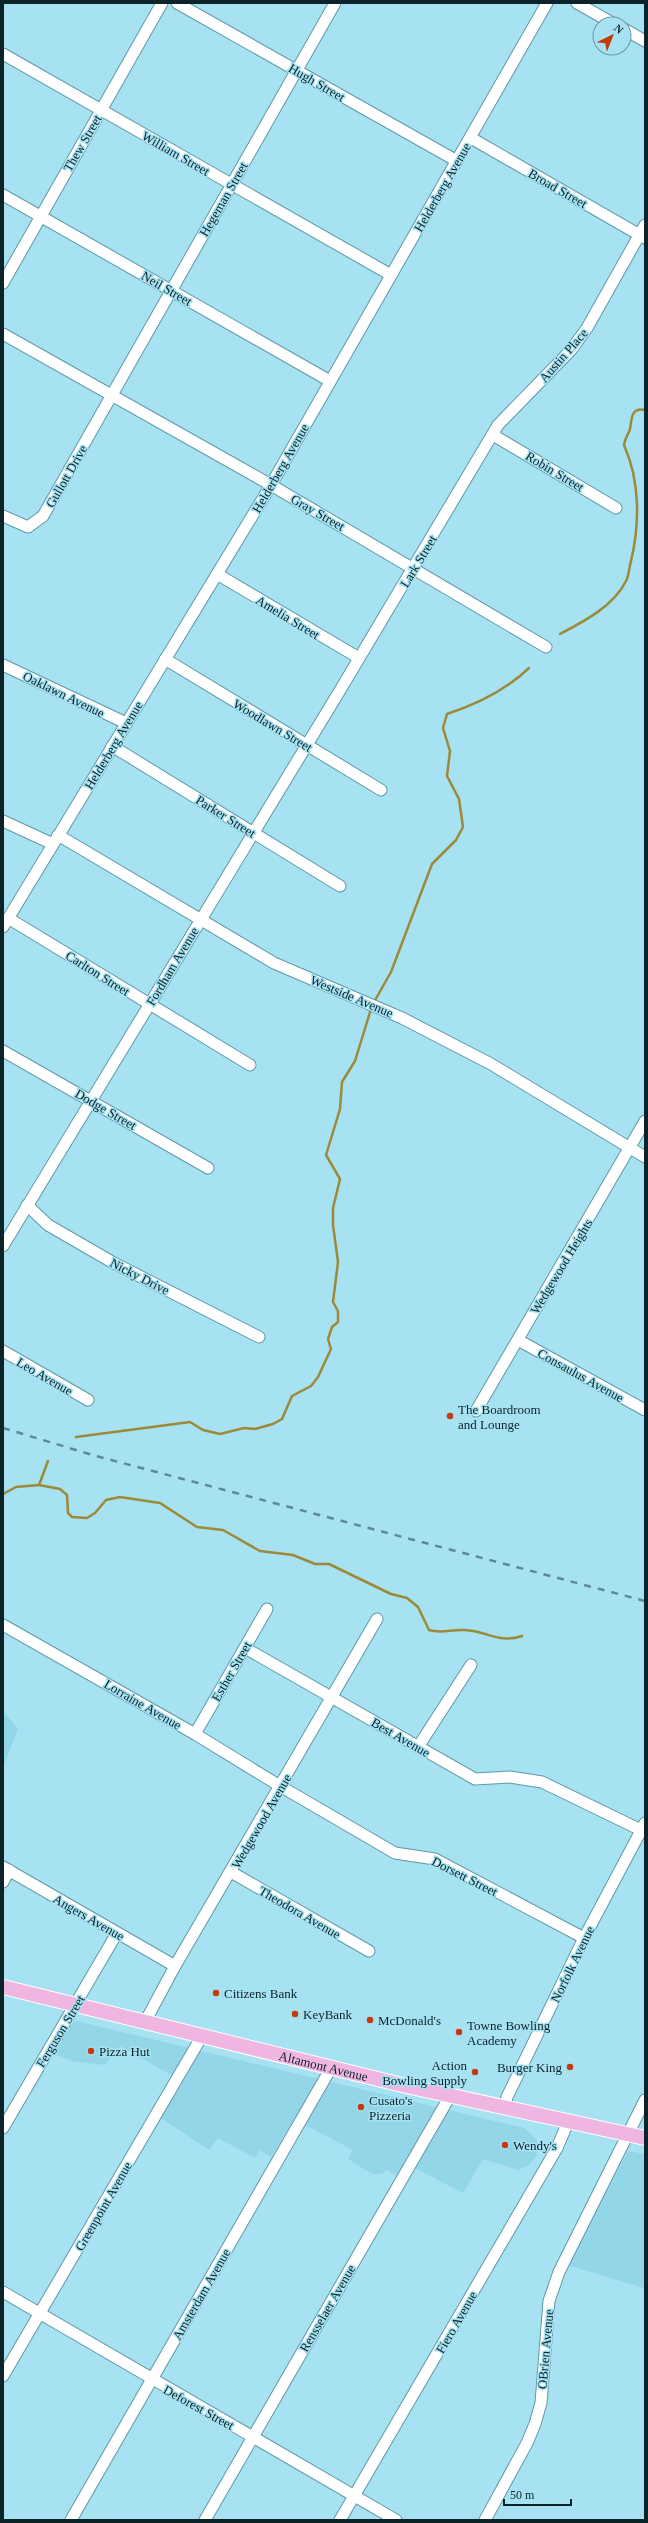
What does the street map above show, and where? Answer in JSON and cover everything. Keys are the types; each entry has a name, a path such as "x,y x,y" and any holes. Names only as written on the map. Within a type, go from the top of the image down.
{"main road":[{"name":"Altamont Avenue","path":"3,1987 450,2096 645,2138"}],"street":[{"name":"Thew Street","path":"3,283 162,3"},
{"name":"Hugh Street","path":"176,3 457,161"},
{"name":"Hegeman Street","path":"111,396 335,3"},
{"name":"Helderberg Avenue","path":"6,923 271,485 547,3"},
{"path":"577,3 600,16"},
{"path":"632,34 645,41"},
{"name":"William Street","path":"3,54 391,275"},
{"name":"Broad Street","path":"471,138 643,233"},
{"name":"Neil Street","path":"3,195 330,381"},
{"name":"Austin Place","path":"493,435 498,425 570,350 587,328 643,233"},
{"name":"Gray Street","path":"3,334 271,485 546,647"},
{"name":"Gullott Drive","path":"3,516 28,527 43,516 111,396"},
{"name":"Robin Street","path":"493,435 616,508"},
{"name":"Lark Street","path":"342,687 493,435"},
{"name":"Amelia Street","path":"217,574 359,658"},
{"name":"Woodlawn Street","path":"165,659 306,746 381,790"},
{"name":"Oaklawn Avenue","path":"3,665 126,723"},
{"name":"Fordham Avenue","path":"3,1246 90,1100 342,687"},
{"name":"Parker Street","path":"112,746 340,886"},
{"name":"Westside Avenue","path":"3,821 56,839 200,919 274,963 378,1008 491,1064 645,1157"},
{"name":"Carlton Street","path":"6,923 149,1004 250,1065"},
{"name":"Dodge Street","path":"3,1051 208,1168"},
{"name":"Wedgewood Heights","path":"476,1410 631,1149 645,1121"},
{"name":"Nicky Drive","path":"27,1205 48,1225 112,1262 259,1337"},
{"name":"Consaulus Avenue","path":"518,1340 645,1410"},
{"name":"Leo Avenue","path":"3,1351 88,1400"},
{"name":"Esther Street","path":"195,1734 267,1609"},
{"name":"Wedgewood Avenue","path":"145,2022 175,1966 377,1619"},
{"name":"Lorraine Avenue","path":"3,1625 195,1734 280,1786"},
{"name":"Best Avenue","path":"245,1648 475,1779 510,1777 542,1782 567,1795 644,1828"},
{"path":"418,1747 471,1665"},
{"name":"Dorsett Street","path":"280,1786 396,1853 435,1859 584,1938"},
{"name":"Norfolk Avenue","path":"505,2108 507,2097 584,1938 644,1828"},
{"path":"3,1882 6,1868"},
{"name":"Angers Avenue","path":"6,1868 117,1934 175,1966"},
{"name":"Theodora Avenue","path":"231,1872 369,1951"},
{"name":"Ferguson Street","path":"3,2128 117,1934"},
{"name":"Greenpoint Avenue","path":"3,2376 202,2036"},
{"name":"Amsterdam Avenue","path":"71,2520 331,2068"},
{"name":"Rensselaer Avenue","path":"205,2520 450,2096"},
{"name":"OBrien Avenue","path":"485,2520 527,2444 535,2424 541,2403 549,2301 559,2272 645,2100"},
{"name":"Fiero Avenue","path":"340,2520 557,2148 568,2122"},
{"name":"Deforest Street","path":"3,2292 152,2380 396,2520"}],"shaded area":[{"path":"3,1711 18,1729 3,1767"},
{"path":"72,2020 524,2128 537,2140 537,2156 529,2165 518,2170 483,2159 463,2193 407,2164 399,2177 387,2170 381,2174 372,2174 348,2159 353,2150 294,2119 271,2157 260,2150 255,2158 218,2138 209,2150 161,2118 183,2082 120,2046 105,2065 72,2061 52,2053"},
{"path":"628,2151 645,2154 644,2288 567,2265"}],"waterway":[{"path":"560,634 588,619 606,606 621,590 627,579 636,532 637,502 633,473 624,445 634,412 637,410 645,410"},
{"path":"374,1002 391,972 432,864 456,840 463,827 459,799 447,776 450,751 443,728 447,714 470,706 491,696 511,683 529,668"},
{"path":"76,1437 190,1422 203,1430 220,1434 244,1428 255,1429 273,1424 282,1419 292,1396 311,1386 318,1377 331,1349 328,1339 332,1327 338,1322 338,1311 333,1302 338,1262 333,1225 333,1208 340,1179 326,1155 340,1109 342,1082 355,1061 371,1009"},
{"path":"3,1494 16,1487 39,1485 48,1461"},
{"path":"39,1485 60,1489 67,1495 68,1513 72,1517 87,1518 95,1513 106,1500 120,1497 160,1503 197,1527 223,1530 260,1551 293,1555 315,1564 329,1564 391,1594 407,1598 418,1607 429,1630 438,1632 465,1630 507,1639 522,1636"}],"railway":[{"path":"3,1428 96,1456 645,1601"}],"place":[{"name":"The Boardroom and Lounge","path":"450,1416"},
{"name":"Citizens Bank","path":"216,1993"},
{"name":"KeyBank","path":"295,2014"},
{"name":"McDonald's","path":"370,2020"},
{"name":"Towne Bowling Academy","path":"459,2032"},
{"name":"Pizza Hut","path":"91,2051"},
{"name":"Burger King","path":"570,2067"},
{"name":"Action Bowling Supply","path":"475,2072"},
{"name":"Cusato's Pizzeria","path":"361,2107"},
{"name":"Wendy's","path":"505,2145"}]}
